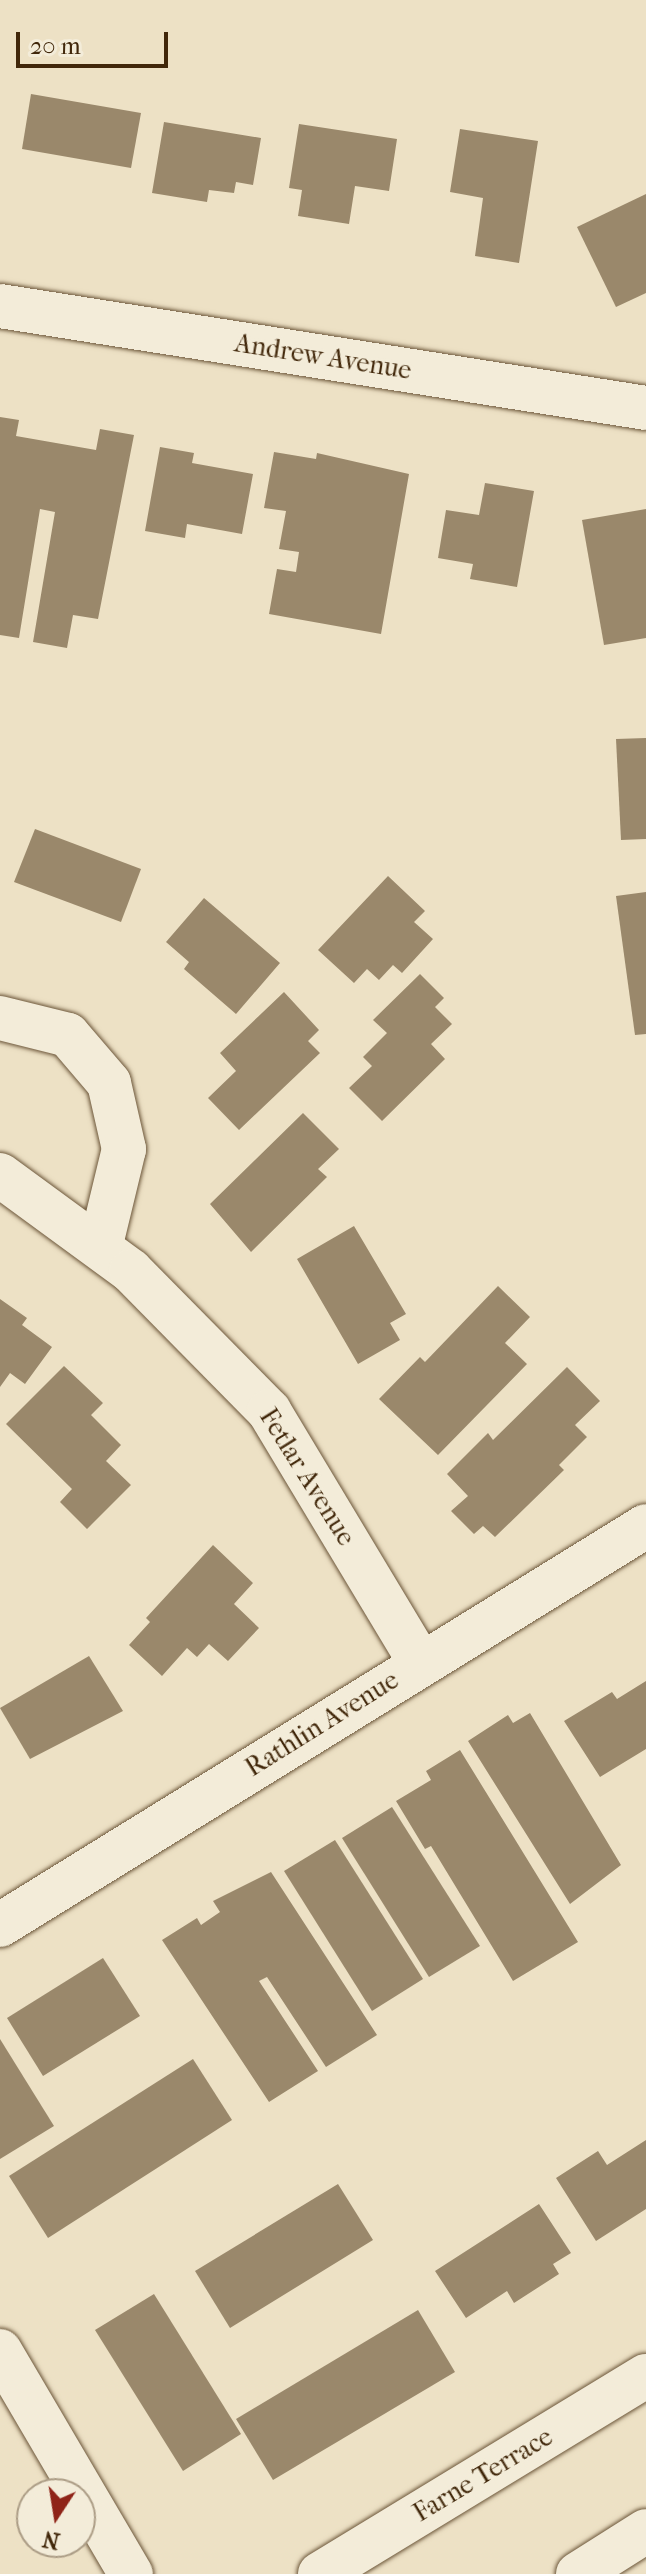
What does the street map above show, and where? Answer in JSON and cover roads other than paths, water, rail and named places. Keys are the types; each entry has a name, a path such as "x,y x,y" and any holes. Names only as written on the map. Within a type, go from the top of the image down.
{"street":[{"name":"Andrew Avenue","path":"0,306 646,408"},
{"path":"0,1018 68,1035 109,1083 124,1149 101,1244"},
{"name":"Fetlar Avenue","path":"0,1175 101,1244 269,1411 420,1662"},
{"name":"Rathlin Avenue","path":"0,1925 420,1662 646,1526"},
{"path":"0,2351 131,2574"},
{"name":"Farne Terrace","path":"320,2574 646,2376"},
{"path":"578,2574 646,2531"}]}
